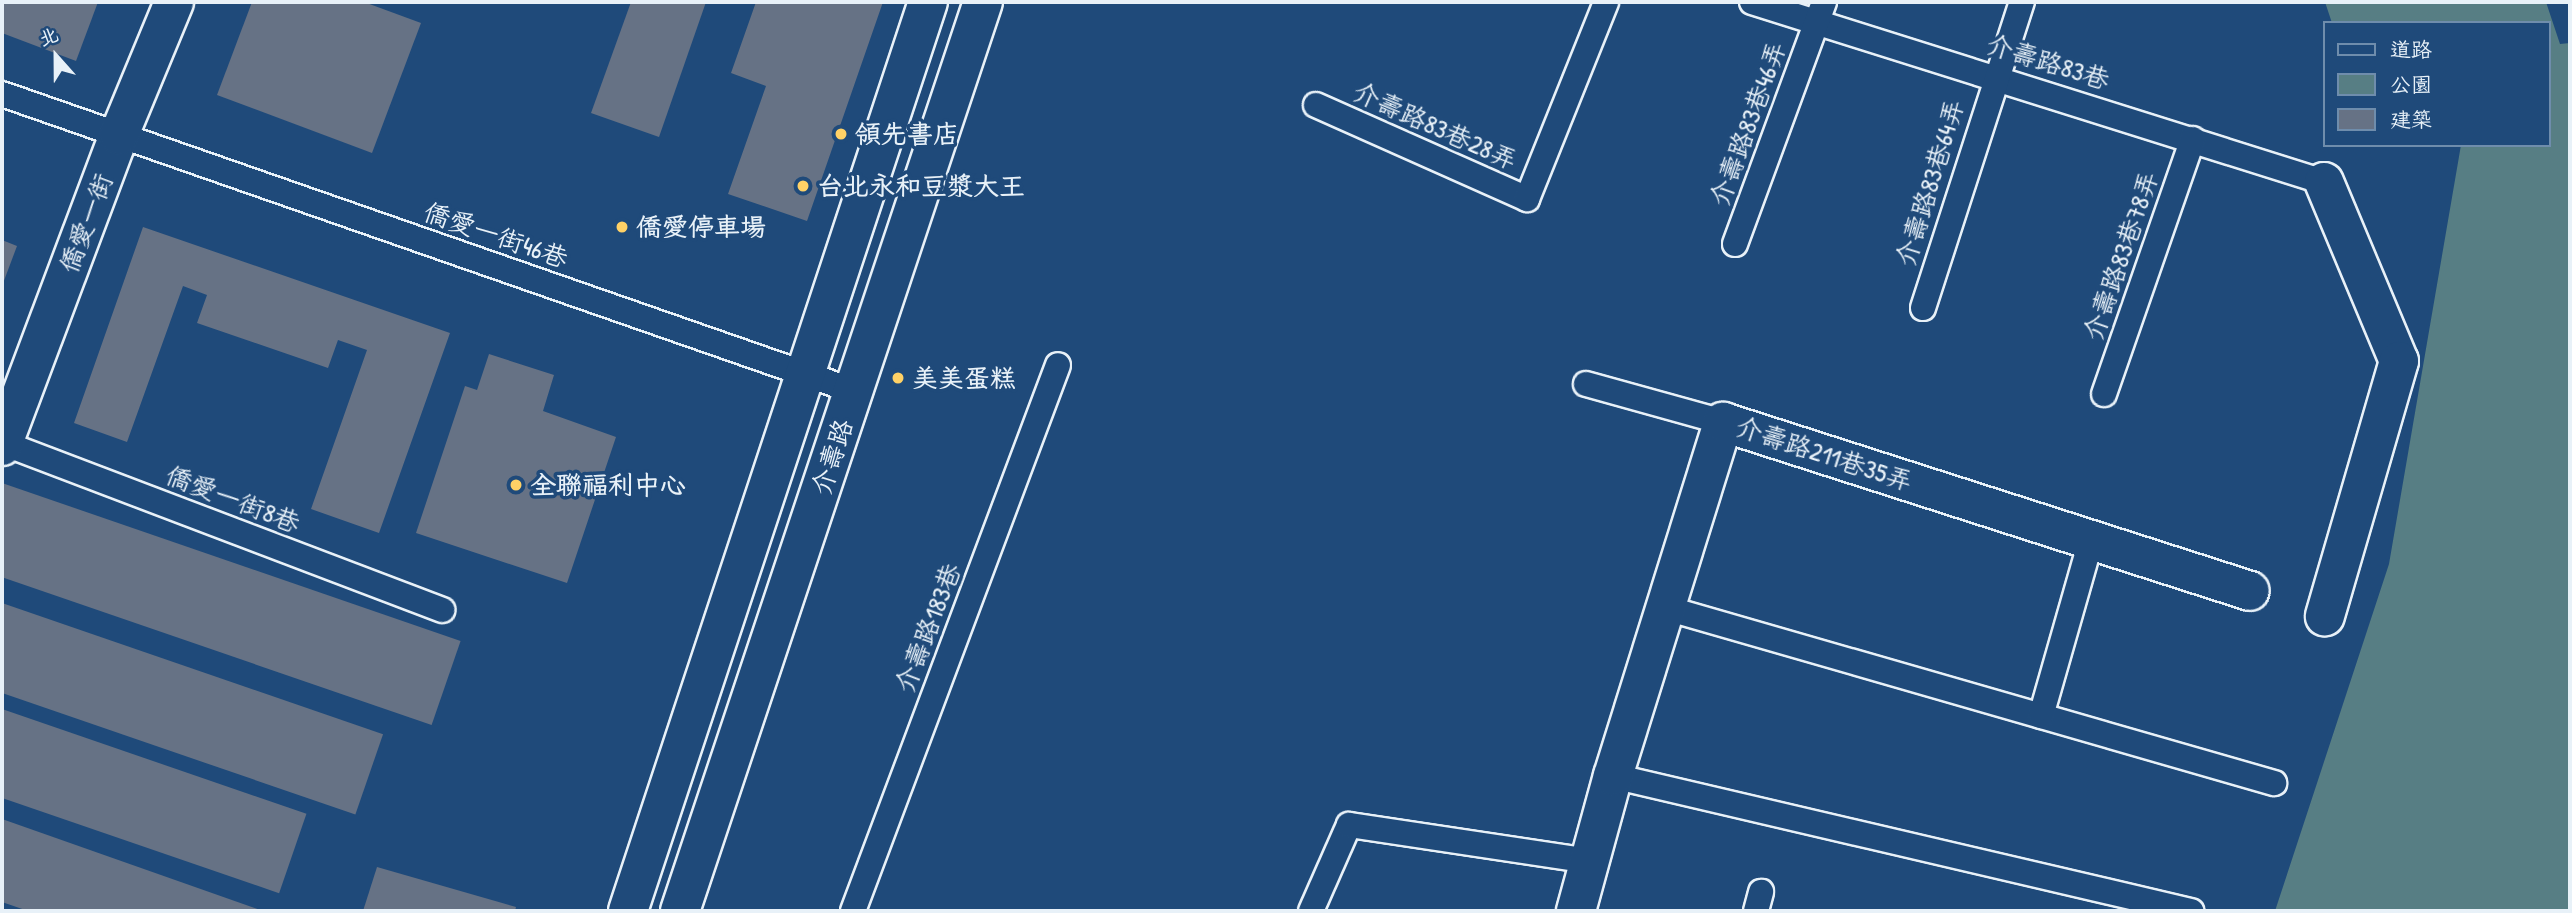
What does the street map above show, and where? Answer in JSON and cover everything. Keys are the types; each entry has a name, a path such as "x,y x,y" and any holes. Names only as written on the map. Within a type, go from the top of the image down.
{"street":[{"name":"僑愛一街","path":"2,444 119,135 174,2"},
{"name":"介壽路","path":"628,911 808,375 928,2"},
{"name":"介壽路","path":"680,911 983,2"},
{"path":"2324,182 2399,361 2325,616"},
{"name":"介壽路211巷35弄","path":"1576,911 1613,776 1723,422 2250,591"}],"lane":[{"name":"介壽路83巷28弄","path":"1316,105 1527,199 1606,2"},
{"name":"介壽路83巷","path":"1752,2 1820,13 1995,75 2324,182"},
{"name":"介壽路83巷64弄","path":"1923,308 1995,75 2022,2"},
{"name":"介壽路83巷46弄","path":"1735,244 1820,13"},
{"name":"僑愛一街46巷","path":"2,94 854,391"},
{"name":"介壽路83巷78弄","path":"2104,394 2193,139"},
{"name":"介壽路183巷","path":"853,911 1058,365"},
{"path":"1586,384 1723,422"},
{"name":"僑愛一街8巷","path":"2,444 442,610"},
{"path":"2041,716 2091,540"},
{"path":"1666,608 2274,783"},
{"path":"1613,776 2190,911"},
{"path":"1311,911 1349,825 1590,861"}],"green space":[{"path":"2325,2 2546,2 2560,44 2570,43 2570,911 2275,911 2389,564 2461,147 2551,147 2551,21 2331,21"}],"building":[{"path":"2,2 98,2 76,61 2,33"},
{"path":"252,2 364,2 421,23 372,153 217,95"},
{"path":"631,2 706,2 659,137 591,113"},
{"path":"756,2 883,2 807,221 728,194 766,86 731,73"},
{"path":"143,227 450,333 379,533 311,509 367,350 338,340 328,368 197,323 207,295 183,286 127,442 74,423"},
{"path":"2,240 17,246 2,286"},
{"name":"全聯福利中心","path":"489,354 554,375 543,411 616,437 567,583 416,533 465,386 477,390"},
{"path":"2,483 461,641 432,725 2,577"},
{"path":"2,603 383,734 355,815 2,693"},
{"path":"2,709 306,814 279,893 2,798"},
{"path":"2,819 263,911 28,911 2,902"},
{"path":"377,867 516,907 515,911 363,911"}],"place":[{"name":"領先書店","path":"841,134"},
{"name":"台北永和豆漿大王","path":"803,186"},
{"name":"僑愛停車場","path":"622,227"},
{"name":"美美蛋糕","path":"898,378"},
{"name":"全聯福利中心","path":"516,485"}]}
